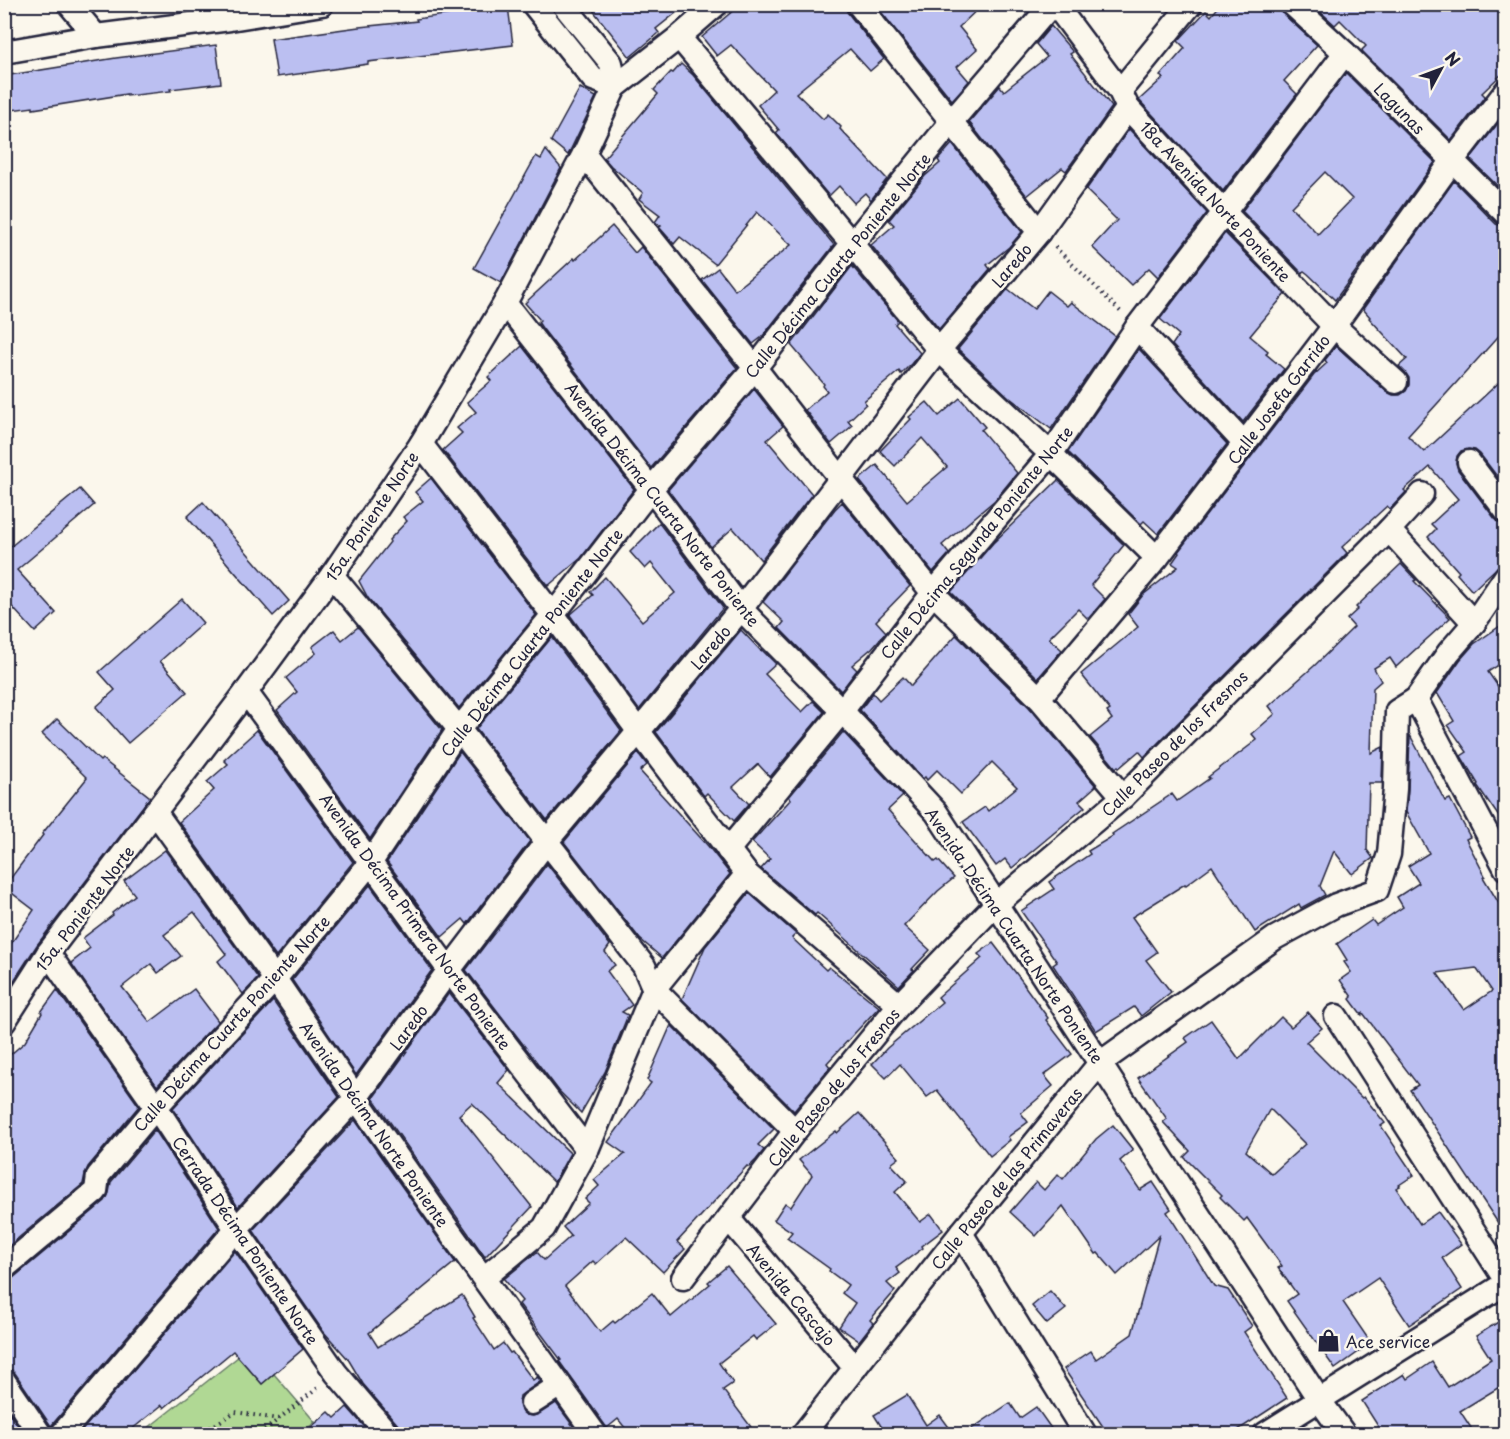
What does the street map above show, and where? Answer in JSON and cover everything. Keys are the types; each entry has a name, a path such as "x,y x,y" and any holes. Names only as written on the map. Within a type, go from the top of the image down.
{"street":[{"path":"69,4 96,36"},
{"path":"4,52 224,12 322,4"},
{"path":"532,4 593,79 615,87 611,63 563,4"},
{"name":"15a. Poniente Norte","path":"4,1022 48,953 332,575 421,444 505,303 584,154 615,87 717,4"},
{"path":"858,4 1039,232"},
{"name":"Calle Décima Cuarta Poniente Norte","path":"4,1268 96,1191 98,1176 156,1107 275,979 371,862 459,729 553,615 651,489 755,368 952,122 1054,4"},
{"name":"18a Avenida Norte Poniente","path":"1054,4 1124,99 1224,212 1334,326 1396,382"},
{"name":"Laredo","path":"62,1434 236,1229 356,1098 547,841 741,609 939,350 1039,232 1124,99 1191,4"},
{"name":"Lagunas","path":"1292,4 1345,53 1506,214"},
{"path":"679,37 939,350 1051,454 1157,558"},
{"name":"Calle Décima Segunda Poniente Norte","path":"728,850 842,711 933,593 1051,454 1137,327 1345,53"},
{"name":"Calle Josefa Garrido","path":"1038,698 1157,558 1334,326 1453,160 1506,91"},
{"path":"584,154 933,593 1038,698 1123,797"},
{"name":"Avenida Décima Cuarta Norte Poniente","path":"505,303 651,489 741,609 842,711 936,812 1320,1401 1344,1434"},
{"path":"1137,327 1244,443"},
{"path":"421,444 553,615 747,874 899,1005"},
{"path":"1470,462 1506,511"},
{"name":"Calle Paseo de los Fresnos","path":"683,1278 795,1131 899,1005 995,905 1123,797 1422,494"},
{"path":"1389,530 1474,623"},
{"path":"332,575 459,729 547,841 644,966 654,989 795,1131"},
{"name":"Calle Paseo de las Primaveras","path":"802,1434 961,1233 1100,1063 1275,938 1336,905 1377,890 1389,854 1395,789 1397,711 1416,699 1449,652 1474,623 1506,576"},
{"name":"Avenida Décima Primera Norte Poniente","path":"246,692 449,970 587,1150"},
{"path":"1416,699 1506,868"},
{"name":"Avenida Décima Norte Poniente","path":"155,812 595,1434"},
{"path":"484,1278 544,1228 587,1150 654,989 747,874"},
{"name":"Cerrada Décima Poniente Norte","path":"48,953 156,1107 236,1229 336,1373 386,1432"},
{"path":"1265,1434 1506,1282 1336,1016"},
{"name":"Avenida Cascajo","path":"729,1219 855,1368"},
{"path":"961,1233 1085,1434"},
{"path":"4,1382 40,1434"},
{"path":"532,1403 561,1385"}],"path":[{"path":"1039,232 1137,327"},
{"path":"260,1434 336,1373"},
{"path":"200,1434 235,1412 279,1419"}],"green space":[{"path":"238,1357 262,1384 274,1374 315,1422 301,1434 145,1434 143,1432"}],"building":[{"path":"588,4 687,4 656,29 659,33 630,57"},
{"path":"741,4 845,4 847,12 884,59 870,71 850,49 796,93 823,119 828,114 887,179 871,200 865,193 854,203 839,186 829,196 776,133 779,130 758,105 774,90 731,45 717,56 702,37"},
{"path":"882,4 983,4 959,27 977,49 957,67 969,81 952,100 878,8"},
{"path":"1221,4 1279,4 1279,9 1283,14 1317,45 1284,81 1297,94 1223,191 1139,100 1163,78 1160,76 1185,48 1178,41 1206,11 1211,16"},
{"path":"1312,4 1499,4 1506,11 1506,70 1482,93 1485,96 1451,140 1363,52 1366,46 1340,20 1335,25"},
{"path":"508,6 513,45 368,62 368,64 277,77 271,39 417,21 416,19"},
{"path":"1051,26 1073,52 1070,54 1112,107 1066,171 1062,168 1027,196 969,122 1000,86 1004,91 1047,57 1036,44"},
{"path":"216,45 221,83 4,111 4,76"},
{"path":"681,64 693,75 834,245 762,337 753,344 702,280 718,268 735,290 791,245 757,212 715,264 680,237 674,244 659,227 661,226 655,222 660,215 639,199 643,193 604,158 658,94 654,90"},
{"path":"1346,73 1435,162 1335,300 1308,274 1304,271 1302,273 1242,211","holes":["1325,172 1352,199 1318,234 1291,207"]},
{"path":"580,88 596,97 568,155 551,141"},
{"path":"1503,117 1506,120 1506,194 1470,159"},
{"path":"1129,129 1207,213 1158,277 1149,268 1131,285 1092,247 1117,220 1086,190"},
{"path":"952,144 1022,232 1009,247 987,265 990,269 939,329 871,245 894,225 889,220 925,176 940,163 938,160"},
{"path":"546,150 561,168 501,283 474,268 536,156 541,159"},
{"path":"1454,181 1496,224 1506,227 1506,328 1408,436 1424,452 1506,376 1506,488 1475,450 1461,451 1456,463 1458,470 1495,519 1506,524 1506,559 1472,591 1457,574 1459,572 1428,537 1436,529 1431,524 1458,499 1430,467 1404,490 1406,492 1390,509 1387,506 1342,547 1347,553 1144,757 1139,751 1116,768 1090,737 1112,719 1107,712 1110,710 1081,674 1138,627 1128,614 1143,595 1178,567 1172,563 1178,552 1314,375 1327,363 1325,360 1336,346 1387,392 1400,395 1406,391 1409,378 1399,366 1407,359 1363,309"},
{"path":"612,226 635,253 641,247 737,368 651,468 525,303"},
{"path":"1225,233 1285,294 1250,336 1284,369 1243,422 1172,345 1179,335 1160,319"},
{"path":"852,266 898,321 895,324 920,353 901,374 899,371 864,401 866,404 848,421 852,426 831,444 805,410 827,391 824,384 791,345"},
{"path":"1008,289 1034,309 1048,291 1067,306 1071,302 1115,336 1051,429 1010,398 958,349"},
{"path":"522,346 634,489 581,558 548,586 443,450 462,433 457,428 476,412 467,402 491,381 488,377"},
{"path":"1139,349 1227,444 1158,534 1144,521 1141,524 1068,452"},
{"path":"754,389 783,426 767,440 812,494 761,560 733,528 711,547 668,490"},
{"path":"960,398 985,427 981,430 1017,473 995,500 942,545 949,554 933,572 859,480 877,465 907,501 947,467 922,438 895,466 880,451 911,419 909,417 927,402 939,416"},
{"path":"431,478 536,615 459,708 368,598 359,581 390,542 389,540 407,521 403,517 423,501 415,492"},
{"path":"1058,480 1124,545 1091,585 1105,599 1088,619 1078,609 1049,638 1062,650 1038,678 951,592 993,543"},
{"path":"80,489 94,505 17,570 56,613 35,632 4,598 4,552"},
{"path":"203,502 289,601 273,616 187,517"},
{"path":"842,502 910,586 876,621 886,632 852,665 857,670 841,691 779,628 784,622 763,602"},
{"path":"659,523 723,608 639,710 570,615 593,595 590,592 605,577 642,621 675,593 651,563 645,569 630,552"},
{"path":"1401,564 1450,618 1396,667 1390,658 1374,668 1381,681 1373,688 1371,753 1383,747 1382,783 1369,783 1367,850 1373,858 1352,874 1334,851 1320,886 1325,895 1301,908 1299,904 1255,932 1212,866 1186,885 1132,917 1157,952 1146,960 1171,992 1141,1016 1134,1007 1096,1031 1053,965 1057,962 1021,911 1054,889 1049,882 1090,854 1088,851 1172,794 1177,801 1257,740 1252,734 1275,714 1269,706 1354,627 1347,619 1358,609 1356,607"},
{"path":"182,599 203,623 160,661 187,692 128,743 96,707 115,690 99,672"},
{"path":"1506,622 1506,660 1488,672 1506,698 1506,827 1477,785 1461,756 1467,752 1448,725 1454,721 1437,693 1474,644"},
{"path":"358,627 442,730 370,839 277,710 297,692 286,678 316,653 312,647 334,630 342,640"},
{"path":"741,630 776,664 765,674 802,712 813,701 824,712 770,777 758,764 733,787 749,804 734,821 707,793 704,796 656,732"},
{"path":"956,635 1029,707 1096,786 1079,801 1085,807 1012,868 1005,859 996,866 963,822 985,807 988,811 1017,787 992,762 961,794 937,770 927,780 925,777 923,779 860,710 873,693 879,700 903,677 911,686"},
{"path":"552,637 621,731 547,820 476,729"},
{"path":"57,719 100,761 102,759 150,797 37,945 4,996 4,954 34,910 4,887 42,834 87,778 42,734"},
{"path":"257,730 353,862 276,957 179,822 214,790 207,782 228,764 224,760"},
{"path":"843,732 903,796 888,810 935,862 938,860 954,878 904,926 930,950 899,986 817,913 815,915 761,869 770,859 752,842 791,799 789,797"},
{"path":"1410,735 1445,801 1450,799 1470,837 1466,839 1485,876 1483,877 1506,915 1506,1235 1410,1090 1418,1085 1350,999 1352,997 1340,980 1351,972 1337,944 1372,920 1376,925 1403,907 1397,897 1419,883 1408,866 1429,853 1406,812","holes":["1476,968 1492,991 1464,1010 1437,973"]},
{"path":"460,752 530,841 467,924 463,919 442,937 387,862"},
{"path":"638,753 647,765 640,771 708,846 730,874 662,958 640,939 564,842"},
{"path":"165,850 258,978 243,994 218,961 226,954 194,912 164,935 181,956 158,973 151,964 122,987 150,1022 194,989 218,1021 157,1086 71,963 90,948 83,938 135,895 124,881"},
{"path":"547,864 610,945 605,952 615,965 607,971 632,1005 622,1012 628,1015 605,1072 581,1113 559,1091 466,970"},
{"path":"370,885 432,970 356,1075 292,980"},
{"path":"749,893 796,934 792,938 826,970 829,967 879,1007 827,1063 830,1067 794,1111 682,999 705,947"},
{"path":"993,943 1072,1054 1044,1075 1053,1086 1021,1113 1028,1122 1008,1137 1010,1140 990,1156 937,1090 927,1097 900,1064 886,1078 872,1064 887,1048 942,1002 938,997 982,958 978,954"},
{"path":"57,990 139,1106 88,1167 83,1184 4,1250 4,1060 25,1042 41,1012"},
{"path":"449,993 509,1070 498,1083 570,1153 554,1182 472,1103 459,1115 532,1207 485,1257 373,1098"},
{"path":"273,1001 339,1097 238,1207 173,1108"},
{"path":"1308,1012 1322,1028 1306,1042 1362,1098 1364,1097 1385,1123 1381,1126 1414,1175 1396,1188 1420,1224 1438,1212 1461,1244 1442,1258 1462,1289 1409,1325 1378,1278 1343,1302 1371,1343 1335,1369 1287,1301 1297,1294 1278,1268 1282,1266 1247,1218 1244,1221 1184,1157 1190,1151 1163,1122 1167,1119 1138,1078 1188,1042 1185,1038 1211,1020 1239,1059 1281,1017 1291,1027","holes":["1270,1109 1305,1144 1272,1174 1246,1151"]},
{"path":"671,1025 774,1129 758,1145 764,1150 756,1160 749,1167 747,1166 677,1242 685,1249 663,1272 626,1237 596,1264 593,1261 565,1286 600,1332 613,1321 615,1323 652,1293 671,1317 710,1284 708,1282 727,1266 776,1324 756,1340 753,1336 719,1363 733,1383 723,1390 751,1427 741,1434 630,1434 618,1419 607,1428 559,1361 561,1360 519,1304 522,1301 504,1279 537,1252 544,1260 571,1236 563,1227 589,1203 585,1199 599,1186 594,1180 625,1154 608,1142 651,1083 647,1080"},
{"path":"859,1113 899,1158 891,1164 907,1181 895,1192 920,1222 931,1214 943,1230 896,1268 900,1273 887,1283 895,1291 870,1320 873,1323 859,1341 839,1327 855,1303 842,1293 848,1285 787,1238 792,1232 774,1220 785,1203 791,1207 812,1175 799,1160 836,1131 837,1133"},
{"path":"355,1120 455,1262 369,1333 378,1347 462,1295 475,1317 473,1318 494,1350 503,1343 533,1380 537,1377 541,1381 520,1396 521,1411 533,1416 556,1403 579,1434 401,1434 398,1425 363,1384 348,1359 323,1331 253,1230"},
{"path":"1113,1125 1133,1150 1120,1161 1140,1190 1153,1182 1171,1209 1167,1212 1214,1286 1228,1290 1252,1326 1244,1332 1287,1398 1232,1434 1108,1434 1064,1369 1091,1351 1096,1359 1132,1334 1159,1236 1117,1275 1098,1253 1096,1254 1063,1206 1036,1236 1010,1212 1036,1182 1044,1190 1058,1174 1063,1179 1096,1139"},
{"path":"155,1130 219,1228 51,1426 15,1373 4,1368 4,1281 13,1278 105,1201 111,1182"},
{"path":"235,1251 303,1349 262,1384 233,1351 164,1408 162,1405 126,1434 79,1434"},
{"path":"1050,1291 1066,1309 1047,1324 1032,1306"},
{"path":"1506,1317 1506,1383 1460,1411 1475,1434 1383,1434 1362,1401 1404,1374 1407,1379 1432,1362 1448,1387 1491,1359 1476,1336"},
{"path":"907,1395 926,1425 940,1415 954,1434 886,1434 874,1415"},
{"path":"1010,1403 1020,1418 1036,1407 1055,1434 964,1434"},
{"path":"4,1406 24,1434 4,1434"},
{"path":"347,1407 371,1434 303,1434 329,1412 335,1418"}],"place":[{"name":"Ace service","path":"1328,1341"}]}
